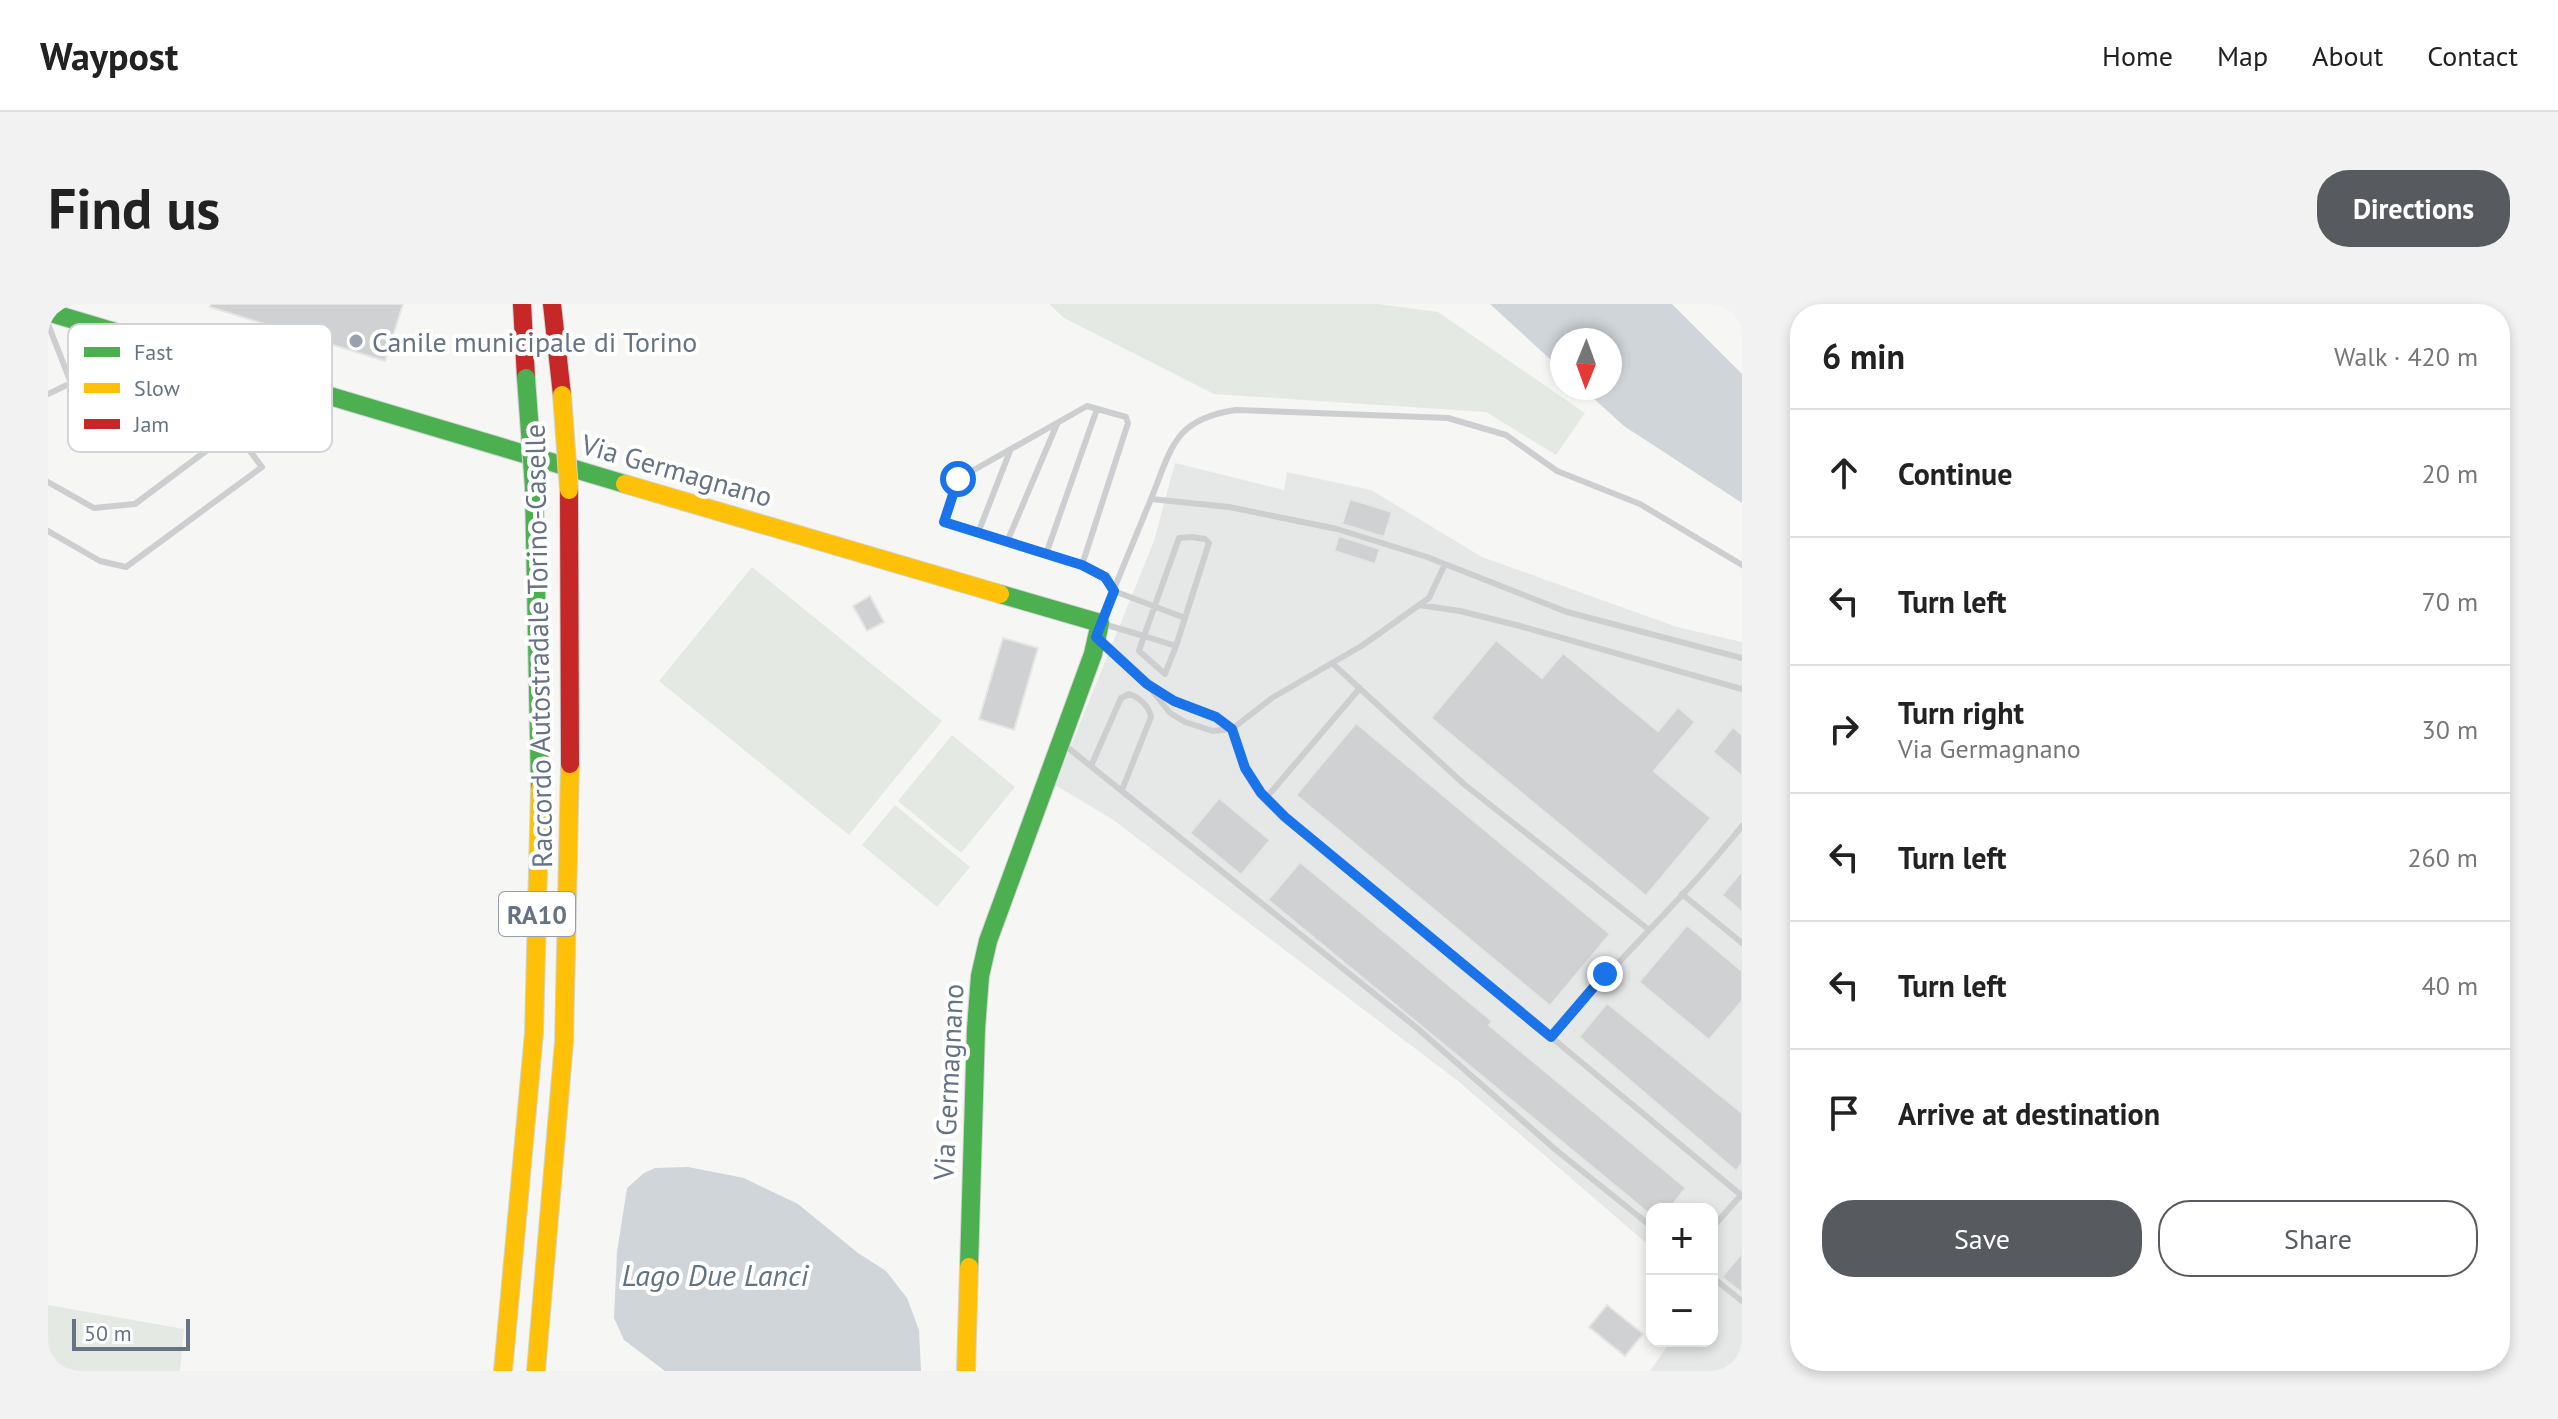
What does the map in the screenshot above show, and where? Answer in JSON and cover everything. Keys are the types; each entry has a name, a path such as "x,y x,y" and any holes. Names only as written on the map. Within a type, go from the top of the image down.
{"main road":[{"name":"Raccordo Autostradale Torino-Caselle","path":"503,1371 534,1033 540,774 534,487 522,304"},
{"name":"Raccordo Autostradale Torino-Caselle","path":"536,1371 564,1042 570,794 569,490 552,304"},
{"name":"Via Germagnano","path":"49,318 70,324"},
{"name":"Via Germagnano","path":"332,399 1098,630 1093,654 1002,898 980,976 966,1371"}],"lane":[{"path":"49,318 68,374"},
{"path":"48,394 68,384"},
{"path":"1082,565 1128,423 1126,417 1087,406 958,479 944,522 1082,565 1105,577 1114,591 1185,618"},
{"path":"1046,554 1097,409"},
{"name":"Via Germagnano","path":"1098,630 1170,452 1186,427 1211,413 1236,410 1448,418 1506,435 1557,471 1640,504 1742,565"},
{"path":"1007,542 1058,422"},
{"path":"978,533 1010,449"},
{"path":"48,482 94,508 135,504 205,452"},
{"path":"48,531 100,561 126,567 262,467 251,452"},
{"path":"1151,499 1229,507 1337,529 1445,564 1567,612 1742,658"},
{"path":"1179,538 1205,539 1209,543 1185,618 1165,674 1139,651 1179,538"},
{"path":"1098,630 1170,713 1213,731 1232,729 1272,698 1363,645 1419,605 1433,592 1445,564"},
{"path":"1419,605 1460,611 1520,626 1742,689"},
{"path":"1098,630 1144,636 1176,646"},
{"path":"1332,663 1465,785 1648,929"},
{"path":"1147,684 1174,701 1216,717 1232,729 1245,768 1266,798 1285,817 1742,1196 1718,1222"},
{"path":"1266,798 1360,688"},
{"path":"1091,766 1121,698 1134,695 1149,709 1151,717 1122,790"},
{"path":"1060,741 1417,1028 1556,1150 1646,1222"},
{"path":"1551,1037 1742,826"},
{"path":"1682,894 1742,943"},
{"path":"1718,1282 1742,1301"}],"shaded area":[{"path":"1049,304 1378,304 1438,312 1550,389 1550,400 1566,400 1585,413 1556,455 1486,412 1214,394 1064,318"},
{"path":"1175,463 1284,490 1287,472 1371,490 1482,557 1677,627 1742,642 1742,1371 1650,1371 1667,1347 1718,1347 1718,1203 1646,1203 1646,1243 1458,1081 1112,819 1055,785 1154,541"},
{"path":"752,567 942,721 849,835 659,681"},
{"path":"952,735 1015,787 961,853 898,801"},
{"path":"895,805 970,867 937,907 862,845"},
{"path":"48,1305 184,1329 180,1371 48,1371"}],"water":[{"path":"1490,304 1672,304 1742,374 1742,503 1624,426 1595,400 1622,400 1622,328 1550,328 1550,359"},
{"name":"Lago Due Lanci","path":"688,1167 744,1178 798,1204 858,1253 886,1271 907,1298 919,1330 921,1371 665,1371 624,1340 614,1318 617,1252 627,1188 655,1168"}],"building":[{"name":"Canile municipale di Torino","path":"211,304 403,304 385,361 332,345 332,324 265,324 210,307"},
{"path":"1350,499 1392,512 1384,537 1342,524"},
{"path":"1339,536 1380,549 1375,564 1334,551"},
{"path":"870,596 884,622 867,631 853,606"},
{"path":"1003,638 1038,648 1014,730 979,719"},
{"path":"1496,640 1542,678 1563,653 1658,731 1678,707 1695,722 1654,771 1711,818 1646,896 1431,718"},
{"path":"1356,723 1610,934 1550,1006 1296,795"},
{"path":"1733,727 1742,735 1742,776 1713,752"},
{"path":"1219,798 1270,840 1241,875 1190,833"},
{"path":"1300,862 1492,1021 1489,1025 1686,1188 1674,1203 1646,1203 1646,1211 1268,900"},
{"path":"1742,871 1742,912 1722,895"},
{"path":"1687,925 1742,971 1742,1001 1709,1040 1639,982"},
{"path":"1607,1003 1742,1113 1742,1163 1736,1171 1579,1037"},
{"path":"1742,1253 1742,1293 1722,1277"},
{"path":"1607,1305 1643,1334 1625,1356 1589,1327"}],"traffic: fast":[{"path":"48,312 88,324"},
{"path":"526,378 534,487"},
{"path":"332,397 625,484"},
{"path":"534,487 540,789"},
{"path":"969,1267 980,976 988,941 1093,654 1100,623 1000,594"}],"traffic: slow":[{"path":"562,395 569,490"},
{"path":"625,484 1000,594"},
{"path":"536,1371 564,1042 570,764"},
{"path":"503,1371 534,1033 540,789"},
{"path":"966,1371 969,1267"}],"traffic: jam":[{"path":"522,304 526,378"},
{"path":"552,304 562,395"},
{"path":"569,490 570,764"}],"place":[{"name":"Canile municipale di Torino","path":"356,341"}],"route":[{"path":"958,479 944,522 1082,565 1105,577 1114,591 1096,637 1147,684 1174,701 1216,717 1232,729 1245,768 1261,793 1285,817 1551,1037 1605,974"}]}
